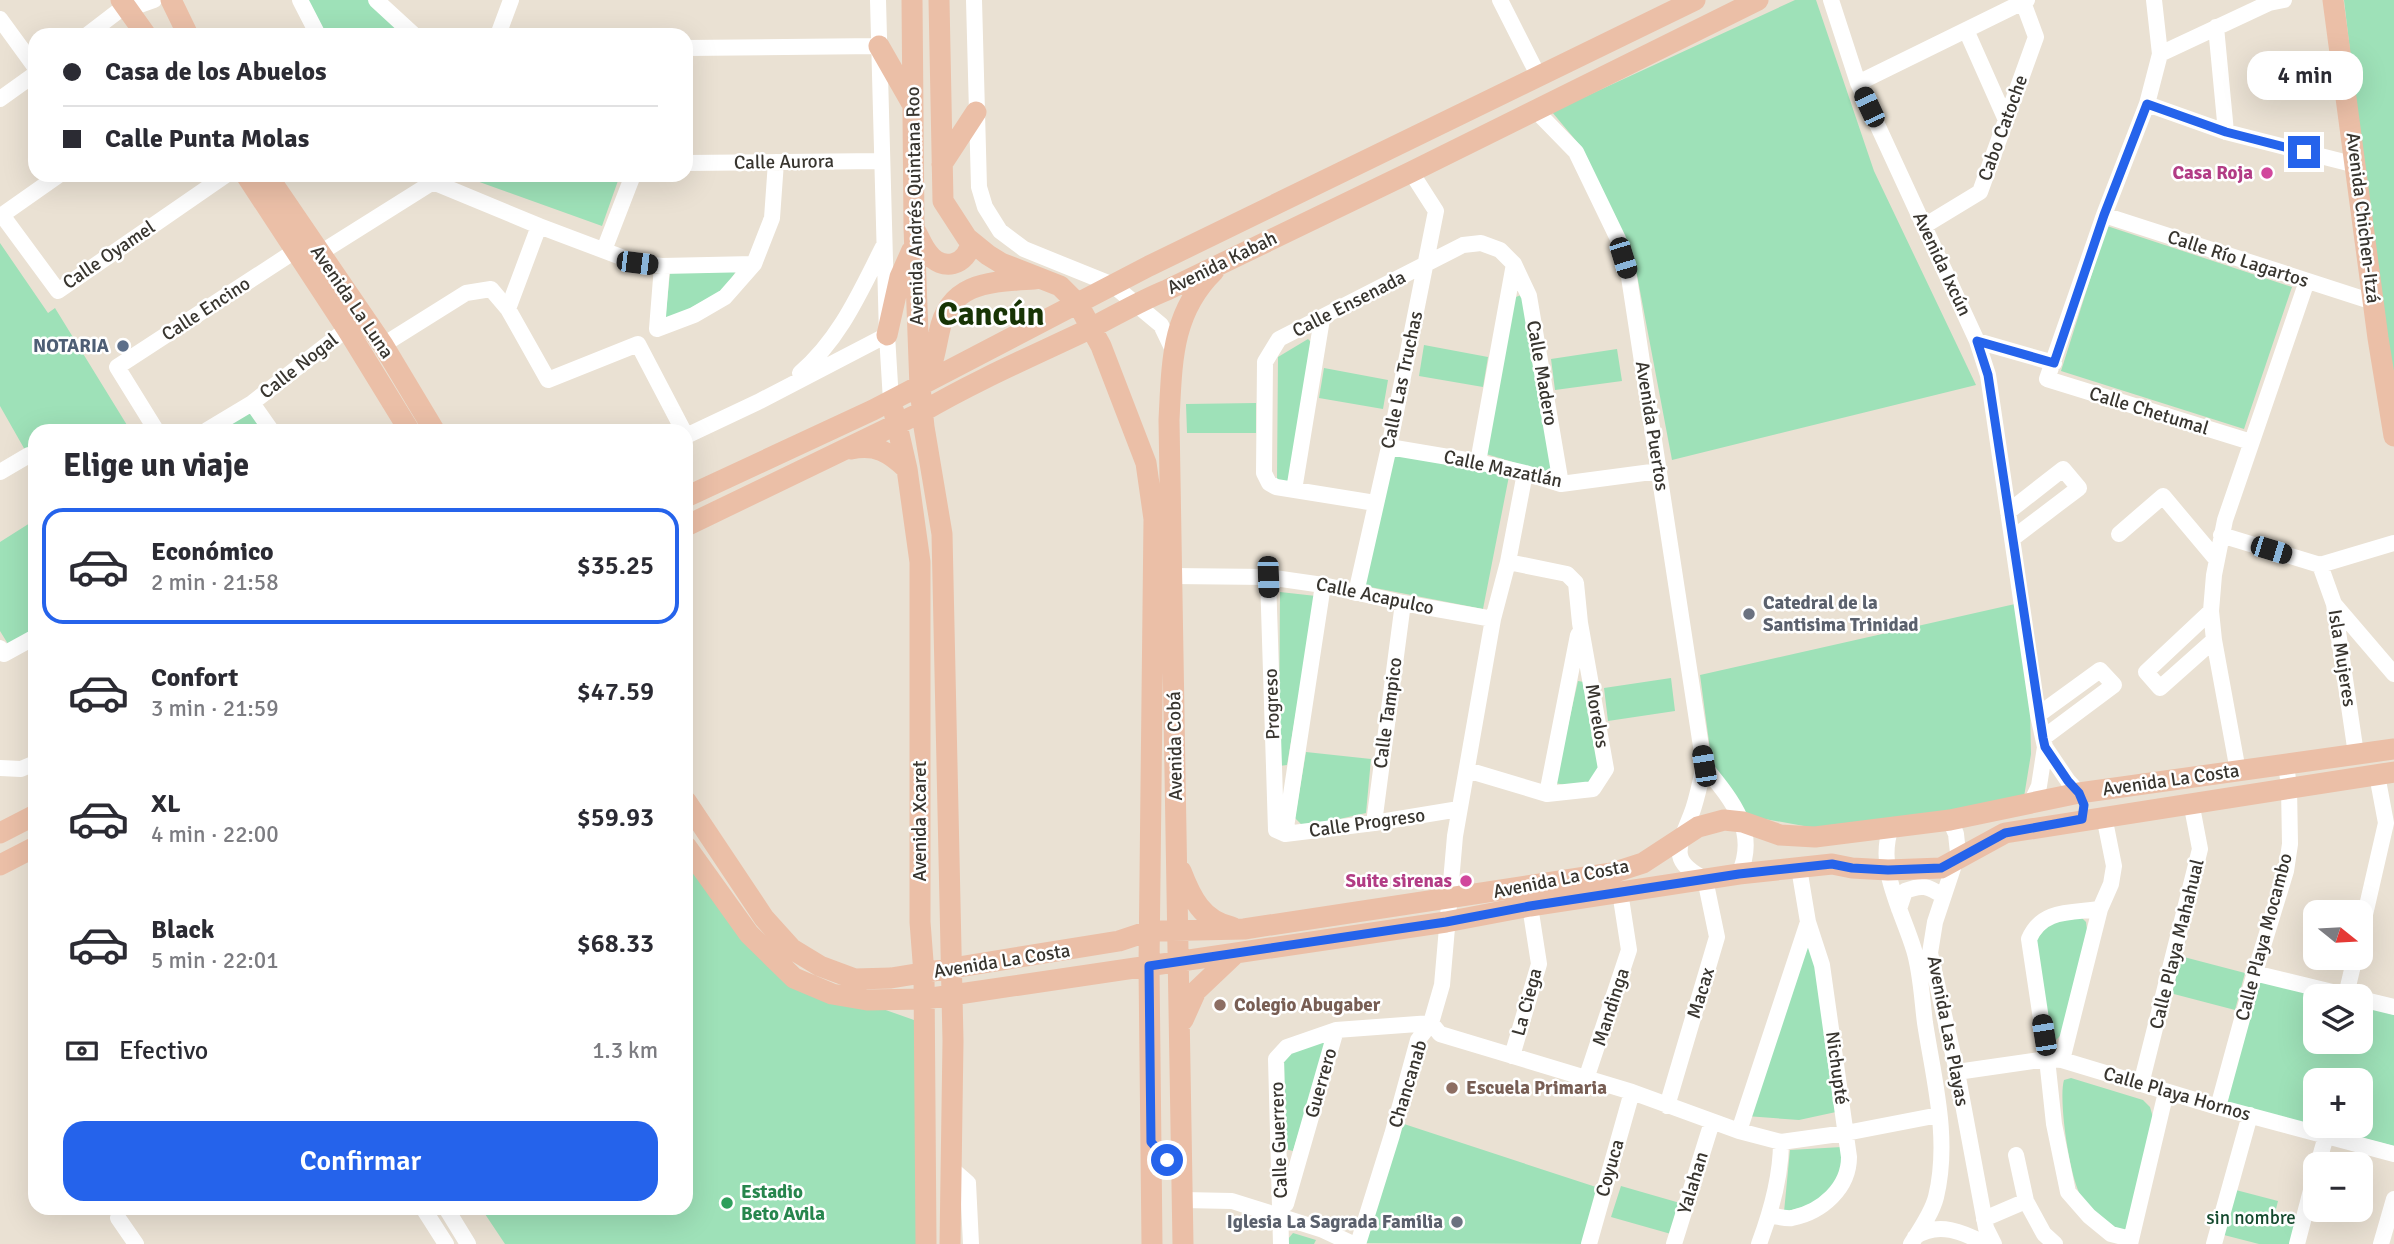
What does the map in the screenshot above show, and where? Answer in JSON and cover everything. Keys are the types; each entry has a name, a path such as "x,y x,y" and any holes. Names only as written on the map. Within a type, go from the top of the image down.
{"main road":[{"path":"171,0 185,28"},
{"path":"183,0 186,28"},
{"name":"Avenida Andrés Quintana Roo","path":"912,0 914,236 922,412"},
{"name":"Avenida Andrés Quintana Roo","path":"939,0 943,201 971,242 1001,263 1060,286 1078,304 1091,328"},
{"name":"Avenida Kabah","path":"693,494 920,387 1113,285 1695,0"},
{"name":"Avenida Kabah","path":"693,523 922,412 1091,328 1135,303 1536,111 1758,0"},
{"name":"Avenida Chichen-Itzá","path":"2333,0 2373,302 2394,436"},
{"path":"123,3 141,28"},
{"path":"879,46 914,105"},
{"path":"942,164 976,112"},
{"name":"Avenida La Luna","path":"251,182 405,424"},
{"name":"Avenida La Luna","path":"272,182 383,345 430,424"},
{"path":"914,236 929,255 948,263 959,263 965,257 971,242"},
{"path":"887,335 900,276 914,236"},
{"name":"Avenida Cobá","path":"1183,1244 1169,423 1173,350 1186,309 1198,287 1221,263"},
{"path":"920,387 930,371 942,318 958,297 982,284 1040,279"},
{"name":"Avenida Cobá","path":"1091,328 1101,346 1146,463 1154,519 1149,931 1152,1244"},
{"name":"Avenida Xcaret","path":"891,401 906,469 920,562 920,922 925,999 926,1244"},
{"name":"Avenida Xcaret","path":"922,412 942,534 952,969 950,1244"},
{"path":"838,452 867,446 894,456 906,469"},
{"path":"1154,519 1170,483"},
{"path":"920,562 943,647"},
{"path":"1151,732 1176,790"},
{"name":"Avenida La Costa","path":"924,974 1119,941 1149,931 1247,929 1612,873 1643,863 1698,827 1724,820 1743,822 1780,835 1815,837 1950,820 2079,793 2394,749"},
{"name":"Avenida La Costa","path":"1956,860 2005,833 2191,802 2386,774"},
{"path":"2079,793 2084,805 2082,819"},
{"path":"693,812 764,918 792,949 820,966 855,979 924,974"},
{"path":"0,833 28,819"},
{"path":"0,865 28,851"},
{"path":"693,856 748,934 794,978 832,994 892,1007 920,1023 924,1031"},
{"path":"1177,860 1197,906 1209,918 1225,925 1247,929 1249,941 1244,952 1196,991 1180,1025"},
{"path":"1888,870 1941,868 1956,860"},
{"name":"Avenida La Costa","path":"925,999 1446,922 1530,906 1739,874 1832,864 1888,870"},
{"path":"832,994 838,972"},
{"path":"867,1000 925,999"},
{"path":"1151,1142 1182,1178"}],"street":[{"path":"95,28 123,3 140,5 155,0"},
{"path":"300,0 314,28"},
{"path":"376,0 406,28"},
{"path":"501,28 511,0"},
{"name":"Avenida Andrés Quintana Roo","path":"878,0 881,161 891,401"},
{"path":"974,0 979,187 985,207 1000,231 1024,249 1113,285 1161,325 1173,350"},
{"path":"1500,0 1539,77"},
{"name":"Avenida Ixcún","path":"1830,0 1858,83 1977,341 1988,375 2044,742 2039,786 2031,803"},
{"path":"1977,341 2054,363 2104,215 2147,104 2160,54 2154,0"},
{"path":"2160,54 2269,3 2284,0"},
{"path":"1858,83 2025,1"},
{"name":"Cabo Catoche","path":"1924,226 1980,192 2036,37 2025,1"},
{"path":"0,19 28,57"},
{"path":"2216,27 2226,132"},
{"path":"1966,30 2006,120"},
{"path":"693,48 879,46"},
{"path":"0,99 28,79"},
{"path":"2147,104 2226,132 2356,165"},
{"name":"Avenida Puertos","path":"1536,111 1576,152 1618,239 1629,277 1704,766 1692,814 1681,838"},
{"name":"Calle Aurora","path":"693,163 881,161"},
{"path":"662,266 657,329 694,315 725,297 754,264 772,218 776,162"},
{"name":"Calle Las Truchas","path":"1356,593 1374,503 1389,447 1436,211 1410,172"},
{"name":"Calle Oyamel","path":"49,182 2,215 58,291 216,182"},
{"path":"320,253 431,182"},
{"path":"435,182 538,226 637,263 662,266 754,264"},
{"path":"604,250 630,182"},
{"name":"Calle Río Lagartos","path":"2104,215 2373,302"},
{"path":"508,309 538,226"},
{"name":"Calle Ensenada","path":"1374,503 1276,487 1269,483 1264,473 1265,362 1279,340 1463,245 1481,243 1500,250"},
{"path":"758,402 793,379 820,356 842,325 884,244"},
{"name":"Calle Madero","path":"1500,250 1514,264 1529,296 1561,484"},
{"name":"Calle Encino","path":"152,424 117,367 295,251"},
{"name":"Calle Madero","path":"1478,461 1514,264"},
{"path":"2238,771 2214,640 2211,611 2216,559 2251,442 2307,281"},
{"path":"383,345 466,293 491,289 508,309 548,380 638,344 680,424"},
{"path":"1294,490 1322,319"},
{"name":"Calle Nogal","path":"217,424 252,403 347,330"},
{"path":"693,433 887,335"},
{"name":"Calle Chetumal","path":"2054,363 2048,379 2251,442"},
{"name":"Calle Nogal","path":"252,403 267,424"},
{"name":"Calle Mazatlán","path":"1389,447 1478,461 1561,484 1659,471"},
{"path":"0,472 28,459"},
{"path":"2008,512 2063,469 2079,488 2013,538"},
{"path":"1450,899 1459,809 1493,619 1508,562 1525,472"},
{"path":"2119,534 2163,496 2216,559"},
{"path":"2221,535 2320,565 2394,543"},
{"name":"Morelos","path":"1467,770 1547,794 1593,789 1602,780 1606,769 1580,623 1576,583 1567,574 1508,562"},
{"name":"Isla Mujeres","path":"2320,565 2334,604 2357,754"},
{"name":"Calle Acapulco","path":"1172,576 1268,577 1323,585 1493,619"},
{"name":"Progreso","path":"1268,577 1280,832"},
{"path":"1280,832 1323,585"},
{"name":"Calle Tampico","path":"1374,823 1403,603"},
{"path":"2334,604 2394,674"},
{"path":"2211,611 2146,672 2160,688 2214,640"},
{"path":"1547,794 1580,623"},
{"path":"0,648 4,654 28,641"},
{"path":"2038,715 2100,670 2114,685 2044,742"},
{"name":"Avenida Ixcún","path":"2044,742 2068,781 2079,793"},
{"name":"Calle Playa Mocambo","path":"2218,1107 2254,973 2286,871 2290,844 2286,764"},
{"path":"0,768 21,769 28,766"},
{"name":"Avenida Puertos","path":"1704,766 1743,822"},
{"path":"2368,900 2386,823 2386,774"},
{"name":"Calle Playa Mahahual","path":"2141,1084 2200,849 2191,802"},
{"name":"Calle Progreso","path":"1280,832 1374,823 1459,809"},
{"path":"2055,1060 2099,909 2111,884 2114,866 2104,816"},
{"name":"Avenida Las Playas","path":"1950,820 1958,840 1956,860 1935,922 1930,953 1957,1072 1984,1219 1994,1244"},
{"path":"1739,874 1745,861 1747,843 1743,822"},
{"name":"Avenida Las Playas","path":"1891,827 1886,849 1888,870 1899,912 1914,951 1942,1130 1943,1162 1936,1201 1912,1242"},
{"path":"1681,838 1680,857 1687,870 1706,880"},
{"name":"Nichupté","path":"1769,1215 1790,1219 1816,1208 1841,1189 1849,1172 1822,965 1808,922 1800,868"},
{"name":"Macax","path":"1667,1106 1717,937 1706,880"},
{"path":"1899,912 1905,891 1918,886 1929,887 1943,896"},
{"name":"Mandinga","path":"1586,1079 1629,950 1619,892"},
{"name":"Chancanab","path":"1358,1244 1418,1040 1431,1023 1442,985 1450,899"},
{"name":"La Ciega","path":"1511,1056 1539,964 1530,906"},
{"path":"2099,909 2048,916 2034,927 2029,940 2055,1060 2054,1124 2068,1192 2088,1216 2111,1234 2131,1242 2166,1092"},
{"path":"1739,1131 1808,922"},
{"path":"2254,973 2303,985"},
{"path":"2373,1002 2394,1007"},
{"path":"1431,1023 1440,1034 1632,1092 1712,1122 1781,1142 1939,1115"},
{"name":"Calle Guerrero","path":"1282,1217 1276,1059 1287,1046 1336,1030 1431,1023"},
{"name":"Guerrero","path":"1282,1217 1336,1030"},
{"name":"Calle Playa Hornos","path":"1957,1072 2055,1060 2303,1130"},
{"name":"Coyuca","path":"1589,1244 1632,1092"},
{"path":"2214,1244 2250,1115"},
{"name":"Yalahan","path":"1674,1244 1712,1122"},
{"name":"Calle Playa Hornos","path":"2334,1138 2394,1154"},
{"path":"1759,1244 1769,1215 1781,1156 1781,1142"},
{"path":"2015,1154 2026,1201 2034,1219 2055,1244"},
{"path":"951,1169 968,1183 971,1244"},
{"path":"2381,1244 2394,1199"},
{"path":"1183,1200 1232,1201 1282,1217 1321,1237 1353,1244"},
{"path":"1984,1219 2026,1201"},
{"path":"427,1215 446,1244"},
{"path":"450,1215 468,1244"},
{"path":"1281,1244 1282,1217"},
{"path":"118,1218 136,1244"},
{"path":"2297,1244 2303,1221"},
{"path":"1912,1242 1925,1230 1942,1229 1959,1232 1986,1244"}],"green space":[{"path":"302,0 372,0 397,28 316,28"},
{"path":"1795,0 1816,0 1874,171 1976,385 1672,460 1637,275 1583,149 1552,112"},
{"path":"2344,0 2394,0 2394,395 2369,212"},
{"path":"479,182 618,182 602,226"},
{"path":"2107,226 2292,287 2244,429 2061,371"},
{"path":"0,243 48,313 55,308 126,424 28,424 28,452 0,406"},
{"path":"736,271 725,289 665,322 670,273"},
{"path":"1524,294 1553,474 1486,454 1513,298"},
{"path":"1308,339 1313,344 1288,486 1277,479 1278,357"},
{"path":"1424,345 1488,357 1483,387 1419,376"},
{"path":"1617,349 1622,381 1555,390 1551,359"},
{"path":"1324,368 1388,380 1383,409 1319,398"},
{"path":"1256,403 1256,433 1187,433 1186,404"},
{"path":"250,411 260,424 231,424"},
{"path":"1391,453 1509,476 1483,609 1365,586"},
{"path":"28,524 28,633 8,644 0,631 0,542"},
{"path":"1280,592 1316,596 1287,765 1279,766"},
{"path":"2015,604 2030,707 2031,754 2023,803 1815,828 1748,816 1712,764 1700,675"},
{"path":"1671,678 1675,711 1608,721 1604,688"},
{"path":"1578,681 1584,682 1601,760 1591,785 1570,786 1555,783"},
{"path":"1306,752 1371,759 1366,813 1304,827 1295,818"},
{"path":"693,864 758,956 914,1020 923,1244 505,1244 486,1215 693,1215"},
{"path":"2082,918 2086,922 2087,930 2062,1034 2056,1040 2049,1036 2035,941 2051,922"},
{"path":"1808,933 1816,967 1836,1112 1799,1120 1746,1116"},
{"path":"2180,956 2245,973 2235,1010 2170,993"},
{"path":"2259,977 2303,992 2303,1054 2373,1054 2373,1003 2394,1008 2394,1146 2363,1138 2373,1138 2373,1068 2303,1068 2303,1123 2227,1103"},
{"path":"1324,1038 1326,1045 1293,1151 1285,1149 1284,1056"},
{"path":"2071,1078 2143,1100 2150,1107 2154,1121 2128,1232 2109,1227 2084,1201 2078,1189 2069,1158 2064,1121 2064,1080"},
{"path":"1401,1123 1599,1188 1583,1244 1364,1243"},
{"path":"1842,1147 1841,1174 1834,1189 1815,1202 1784,1212 1790,1150"},
{"path":"1621,1186 1680,1203 1671,1234 1611,1217"},
{"name":"sin nombre","path":"2232,1189 2278,1201 2275,1213 2299,1220 2292,1244 2259,1244 2220,1234"},
{"path":"1293,1233 1316,1240 1314,1244 1288,1244"}],"place":[{"name":"Casa Roja","path":"2267,173"},
{"name":"NOTARIA","path":"123,346"},
{"name":"Catedral de la Santisima Trinidad","path":"1749,614"},
{"name":"Suite sirenas","path":"1466,881"},
{"name":"Colegio Abugaber","path":"1220,1005"},
{"name":"Escuela Primaria","path":"1452,1088"},
{"name":"Estadio Beto Avila","path":"727,1203"},
{"name":"Iglesia La Sagrada Familia","path":"1457,1222"}],"district":[{"name":"Cancún","path":"991,314"}],"route":[{"path":"1167,1160 1151,1142 1149,966 1446,922 1530,906 1739,874 1832,864 1888,870 1941,868 2005,833 2082,819 2084,805 2079,793 2045,747 2043,738 1988,375 1977,341 2054,363 2104,215 2147,104 2226,132 2304,152"}]}
